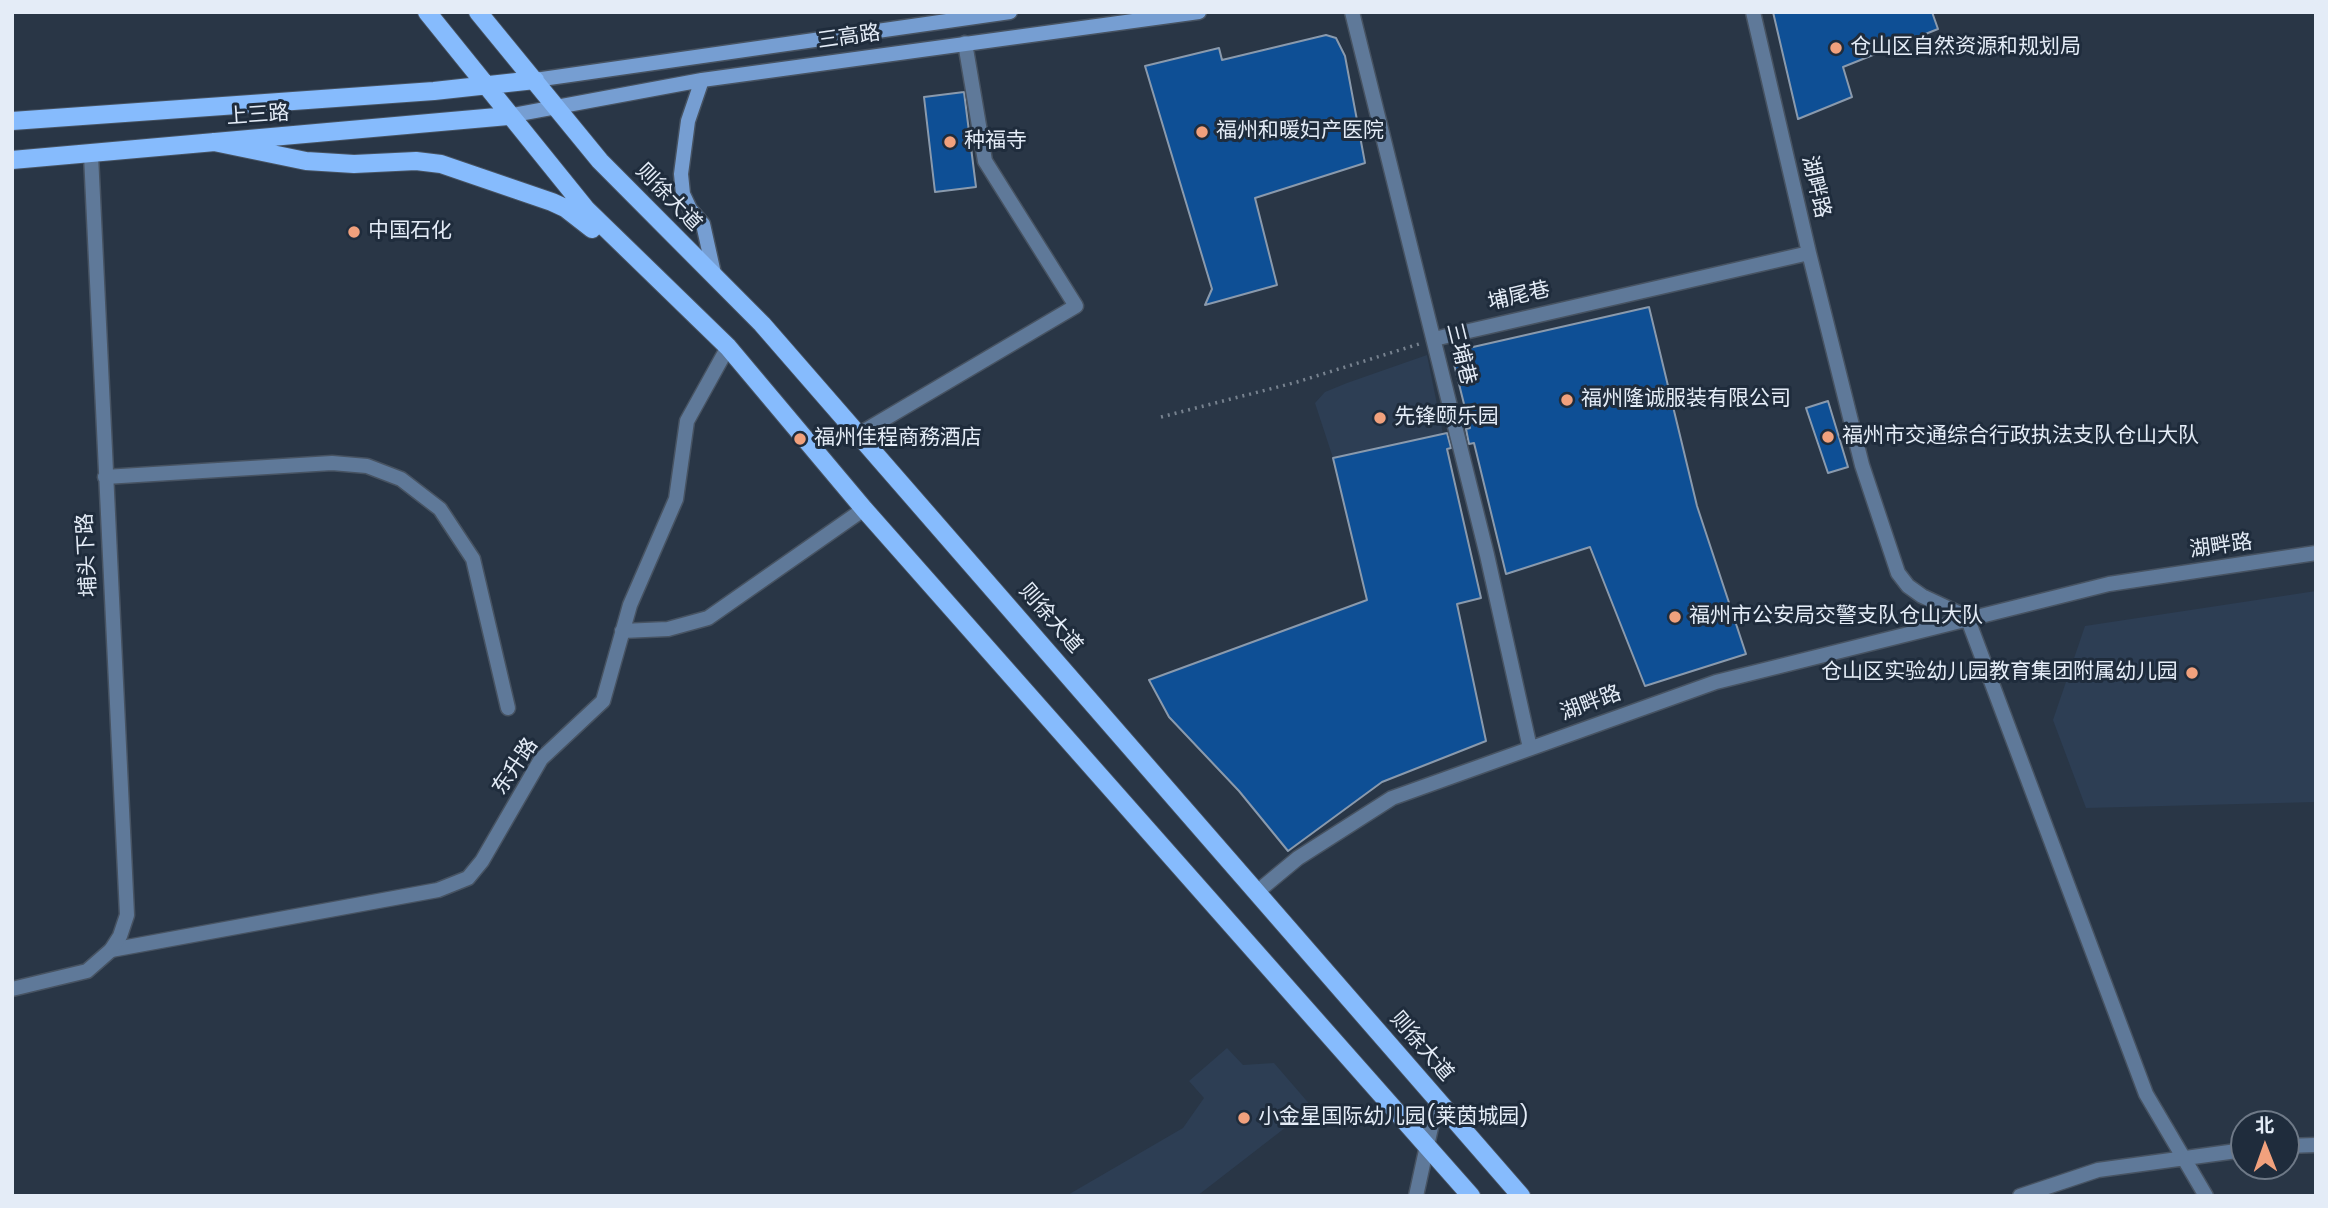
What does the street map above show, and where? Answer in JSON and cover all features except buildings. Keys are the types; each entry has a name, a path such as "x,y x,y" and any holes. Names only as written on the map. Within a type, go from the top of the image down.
{"main road":[{"path":"428,12 508,116 586,209 728,347 864,509 1471,1196"},
{"name":"则徐大道","path":"478,12 600,161 762,324 1521,1196"},
{"name":"三高路","path":"536,80 937,17 1010,12"},
{"name":"三高路","path":"508,116 702,80 1199,12"},
{"name":"上三路","path":"12,121 488,87 536,80"},
{"path":"702,80 688,121 681,174 687,201 703,224 716,279"},
{"name":"上三路","path":"12,160 508,116"},
{"path":"214,142 306,161 354,164 429,162 452,168 565,208 674,295"}],"street":[{"name":"三埔巷","path":"1352,12 1434,339 1530,748"},
{"name":"湖畔路","path":"1753,12 1862,465 1898,573 1908,586 1922,596 1967,617"},
{"path":"859,434 1076,306 985,161 965,43"},
{"name":"埔头下路","path":"91,155 127,915 120,936 111,950"},
{"name":"埔尾巷","path":"1434,339 1809,253"},
{"name":"东升路","path":"111,950 438,890 468,878 482,861 541,759 603,701 630,605 676,499 687,421 728,347"},
{"path":"105,477 332,463 366,466 401,479 440,509 473,559 508,708"},
{"path":"622,631 668,629 708,618 864,509"},
{"name":"湖畔路","path":"1257,892 1298,858 1385,802 1425,784 1716,682 1967,617 2109,584 2316,553"},
{"path":"1967,617 2146,1094 2206,1196"},
{"path":"12,989 88,971 111,950"},
{"path":"1416,1196 1437,1100"},
{"path":"2020,1196 2098,1170 2230,1152"}],"path":[{"path":"1161,417 1297,382 1434,339"}],"shaded area":[{"name":"先锋颐乐园","path":"1427,355 1443,434 1333,458 1315,403 1325,392"},
{"name":"仓山区实验幼儿园教育集团附属幼儿园","path":"2316,591 2316,802 2086,808 2053,720 2085,626"},
{"name":"小金星国际幼儿园(莱茵城园)","path":"1227,1048 1243,1065 1274,1063 1312,1107 1197,1196 1066,1196 1183,1128 1204,1098 1189,1081"}],"place":[{"name":"仓山区自然资源和规划局","path":"1836,48"},
{"name":"福州和暖妇产医院","path":"1202,132"},
{"name":"种福寺","path":"950,142"},
{"name":"中国石化","path":"354,232"},
{"name":"福州隆诚服装有限公司","path":"1567,400"},
{"name":"先锋颐乐园","path":"1380,418"},
{"name":"福州市交通综合行政执法支队仓山大队","path":"1828,437"},
{"name":"福州佳程商務酒店","path":"800,439"},
{"name":"福州市公安局交警支队仓山大队","path":"1675,617"},
{"name":"仓山区实验幼儿园教育集团附属幼儿园","path":"2192,673"},
{"name":"小金星国际幼儿园(莱茵城园)","path":"1244,1118"}]}
